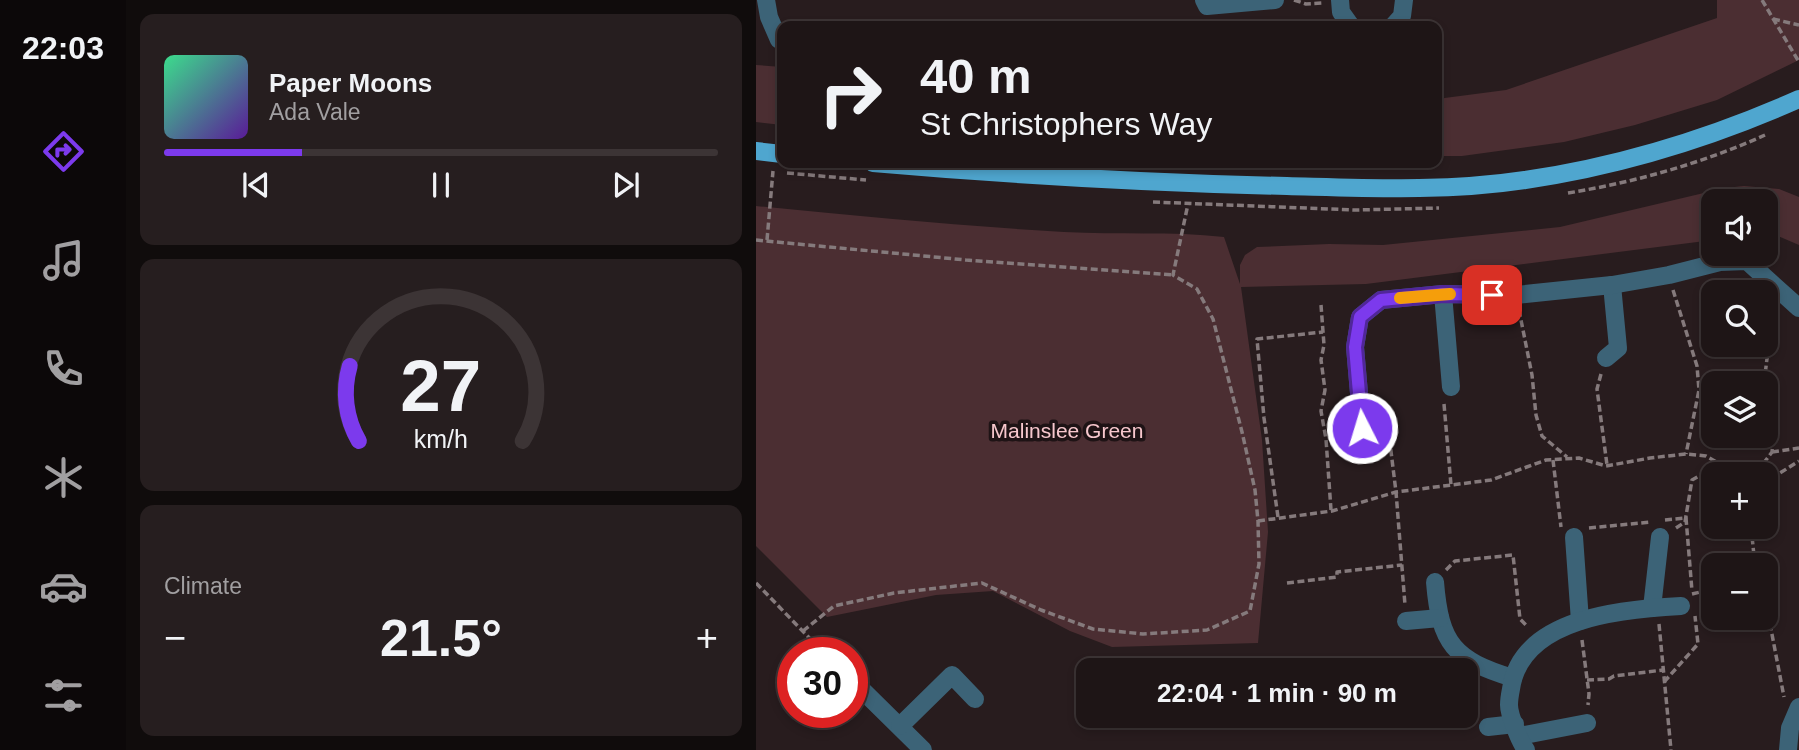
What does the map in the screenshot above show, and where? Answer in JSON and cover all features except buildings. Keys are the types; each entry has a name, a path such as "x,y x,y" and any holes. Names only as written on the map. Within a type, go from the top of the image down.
{"main road":[{"path":"928,168 1017,176 1193,184 1399,189 1453,187 1523,181 1596,168 1722,132 1799,99"},
{"path":"756,151 777,153"}],"street":[{"path":"766,0 769,17 777,35"},
{"path":"1206,3 1275,0"},
{"path":"1398,21 1402,16 1404,0"},
{"path":"1334,2 1347,21"},
{"path":"1362,428 1355,347 1360,317 1381,300 1443,294 1516,295 1612,285 1720,262 1747,261 1799,308"},
{"path":"1606,358 1618,348 1612,285"},
{"path":"1443,294 1451,387"},
{"path":"1574,537 1580,621"},
{"path":"1655,608 1660,537"},
{"path":"1435,582 1440,618 1446,637 1462,657 1484,669 1513,678"},
{"path":"1520,737 1509,706 1517,665 1532,648 1580,621 1602,614 1681,606"},
{"path":"1406,621 1440,618"},
{"path":"900,726 952,675 975,699"},
{"path":"868,695 922,750"},
{"path":"1788,750 1790,728 1799,707"},
{"path":"1488,727 1520,737 1587,723"}],"path":[{"path":"1294,0 1306,4 1334,2"},
{"path":"1762,0 1799,62"},
{"path":"1773,19 1799,24"},
{"path":"767,240 773,171"},
{"path":"1173,275 1188,204"},
{"path":"756,240 966,260 1173,275 1197,289 1213,319 1255,489 1259,564 1250,611 1207,630 1143,634 1093,629 1041,610 982,583 894,593 834,606 803,631"},
{"path":"1669,275 1697,366 1699,390 1686,454"},
{"path":"1766,371 1774,303 1780,292"},
{"path":"1516,295 1542,436 1568,458"},
{"path":"1321,305 1324,345 1321,360 1325,390 1321,411 1332,511"},
{"path":"1278,518 1257,339 1323,332"},
{"path":"1606,358 1597,389 1606,466"},
{"path":"1451,387 1443,395 1451,485"},
{"path":"1326,439 1356,436 1362,428 1388,427 1406,621"},
{"path":"1764,462 1772,448"},
{"path":"1772,452 1799,448"},
{"path":"1258,521 1332,511 1396,492 1491,480 1546,460 1579,458 1606,467 1686,454 1706,456 1716,462"},
{"path":"1553,460 1561,531 1574,537 1578,529 1686,518"},
{"path":"1778,473 1799,461"},
{"path":"1664,682 1698,644 1686,518 1692,480 1701,475"},
{"path":"1660,537 1685,522 1686,518"},
{"path":"1435,582 1455,561 1513,555 1520,619 1541,642"},
{"path":"1287,583 1337,577 1337,572 1402,565"},
{"path":"756,583 809,637"},
{"path":"1655,608 1671,750"},
{"path":"1580,621 1589,694 1587,723"},
{"path":"1771,630 1790,728"},
{"path":"1587,680 1663,670"}],"green space":[{"path":"1717,0 1799,0 1799,60 1717,100 1635,125 1564,142 1462,156 1442,156 1442,98 1506,90 1717,18"},
{"path":"756,65 777,67 777,124 756,122"},
{"name":"Malinslee Green","path":"1744,186 1779,189 1799,197 1799,245 1778,236 1778,189 1721,189"},
{"name":"Malinslee Green","path":"1701,194 1701,242 1366,284 1241,287 1262,440 1268,532 1258,643 1112,647 1070,631 993,591 936,595 827,617 756,546 756,206 1025,230 1224,237 1240,284 1240,265 1245,255 1257,247 1383,245 1560,227"}],"slow traffic":[{"path":"1400,298 1450,294"}],"route":[{"path":"1362,428 1355,347 1360,317 1381,300 1443,294 1492,295"}]}
